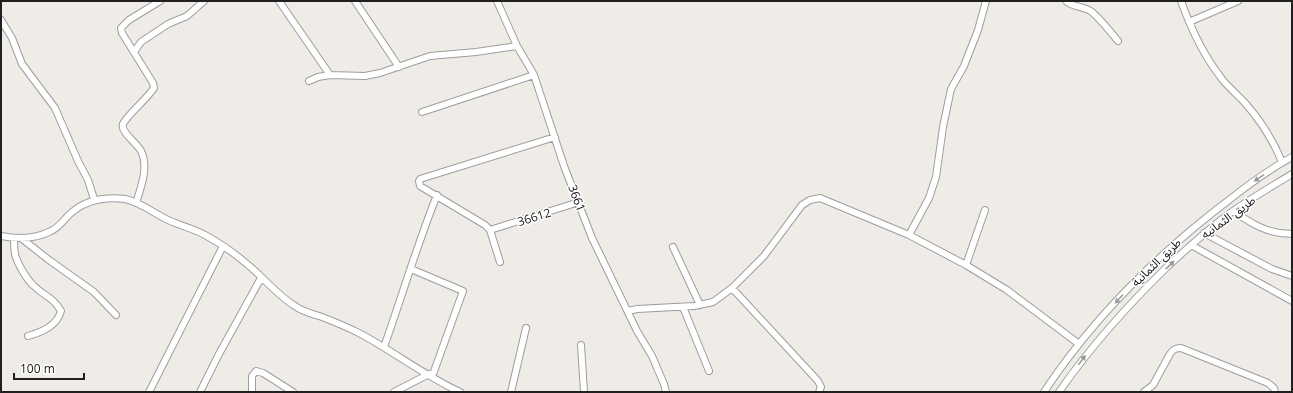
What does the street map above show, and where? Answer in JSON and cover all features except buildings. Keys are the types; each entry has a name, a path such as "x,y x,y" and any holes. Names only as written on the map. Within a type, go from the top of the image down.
{"street":[{"path":"136,202 145,164 139,147 123,130 122,126 125,120 146,99 154,88 153,83 122,33 121,28 129,20 160,1"},
{"path":"134,52 141,42 168,24 187,16 204,1"},
{"path":"279,1 330,75"},
{"path":"355,1 399,67"},
{"name":"3661","path":"497,1 517,46 534,75 564,166 592,238 637,331 652,356 666,392"},
{"path":"909,235 932,191 936,177 943,127 951,89 964,66 978,30 986,1"},
{"path":"1066,1 1071,5 1083,7 1092,12 1118,40"},
{"path":"1181,1 1201,49 1223,80 1263,125 1277,149 1282,162"},
{"path":"1189,22 1238,1"},
{"path":"1,20 12,38 22,64 55,108 88,180 94,199"},
{"path":"309,81 318,77 330,75 365,76 380,73 430,56 476,52 517,46"},
{"path":"422,112 534,75"},
{"path":"500,262 490,230 485,224 420,186 419,181 555,137"},
{"name":"طريق الثمانية","path":"1044,392 1079,344 1143,273 1194,226 1249,185 1282,162 1292,157"},
{"name":"طريق الثمانيه","path":"1059,392 1104,333 1144,289 1191,245 1232,211 1292,174"},
{"path":"384,347 418,245 437,195"},
{"path":"628,311 637,309 683,307 713,302 732,288 764,256 802,205 810,200 820,198 909,235 966,266 1007,290 1079,344"},
{"path":"1,236 21,238 36,236 52,230 80,206 94,199 115,199 136,202 165,218 204,234 223,246 248,265 294,306 359,333 430,376 460,392"},
{"name":"36612","path":"490,230 579,202"},
{"path":"966,266 985,210"},
{"path":"1232,211 1249,222 1272,232 1292,234"},
{"path":"1204,233 1272,269 1292,276"},
{"path":"14,238 15,254 27,278 34,287 50,297 62,311 55,324 39,333 28,336"},
{"path":"21,238 94,292 116,315"},
{"path":"1191,245 1292,301"},
{"path":"149,392 223,246"},
{"path":"673,247 700,305"},
{"path":"394,392 430,376 464,291 411,269"},
{"path":"200,392 261,278"},
{"path":"732,288 818,381 821,387 819,392"},
{"path":"683,307 709,371"},
{"path":"511,392 526,328"},
{"path":"581,345 584,392"},
{"path":"1144,392 1153,385 1170,354 1173,350 1178,348 1268,383 1274,388 1275,392"},
{"path":"252,392 252,376 256,371 263,373 293,392"}]}
